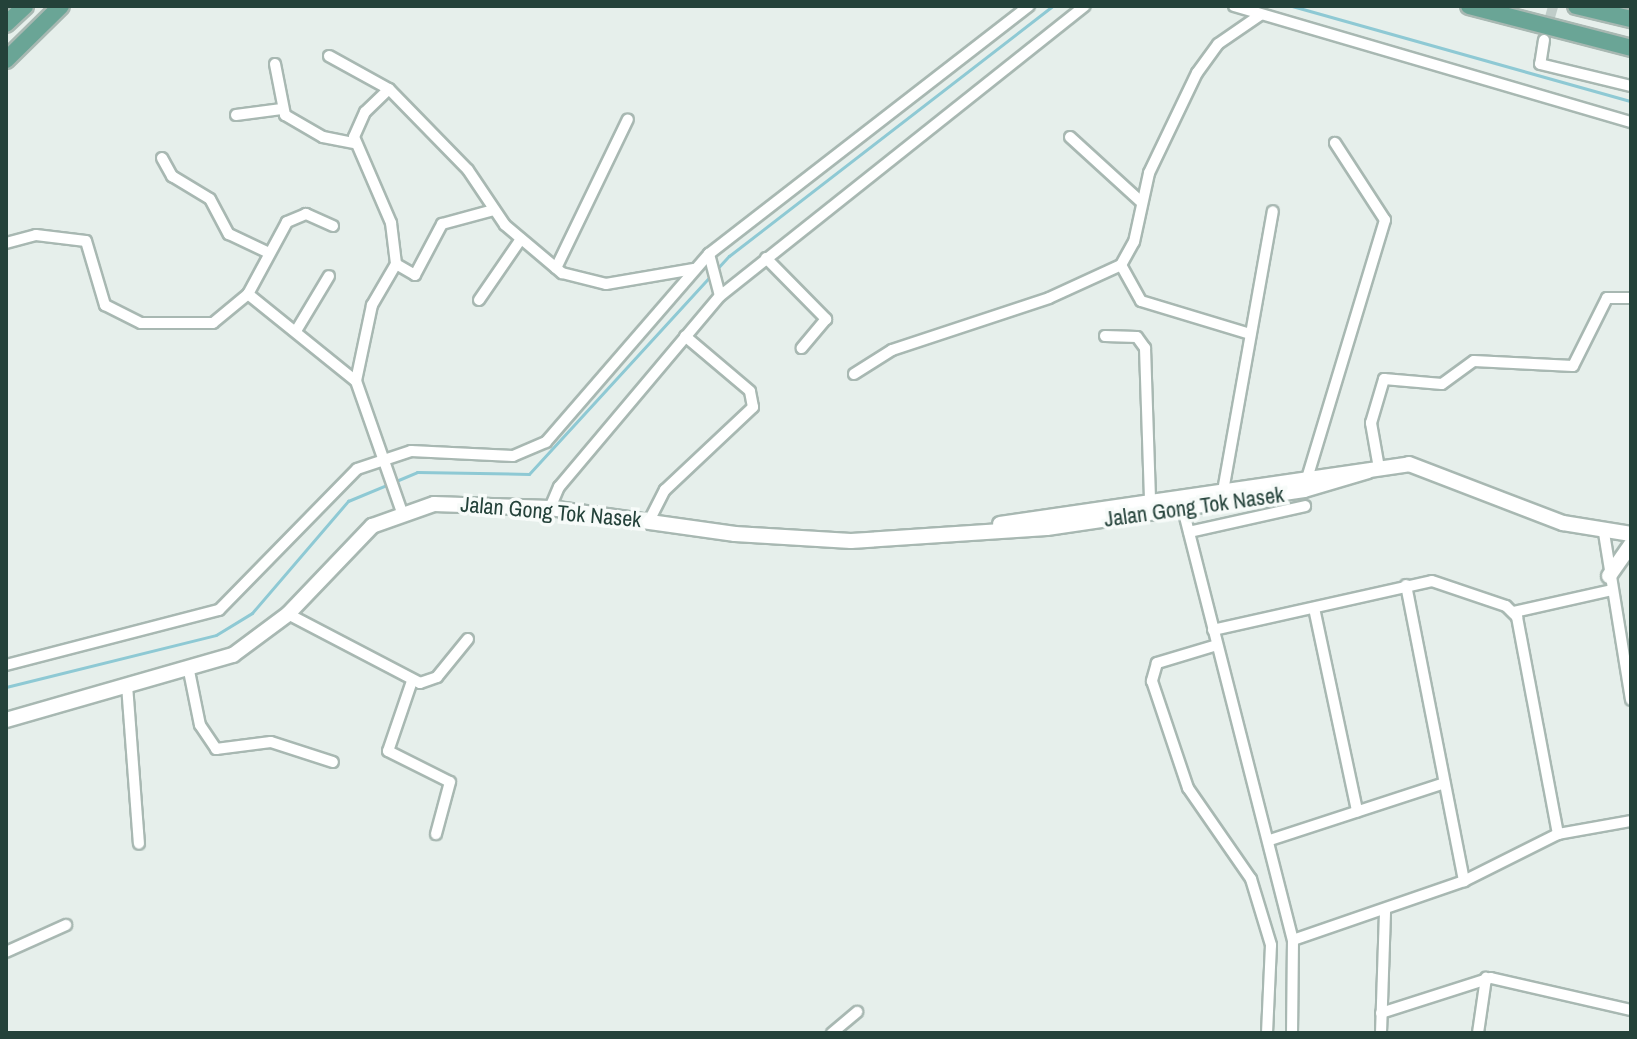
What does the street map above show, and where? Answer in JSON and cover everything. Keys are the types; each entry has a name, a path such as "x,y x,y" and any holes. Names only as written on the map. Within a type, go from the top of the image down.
{"main road":[{"path":"6,24 25,6"},
{"path":"6,60 61,6"},
{"path":"1469,6 1631,48"},
{"path":"1576,6 1631,19"},
{"name":"Jalan Gong Tok Nasek","path":"6,720 127,685 189,671 241,651 288,614 359,536 402,512 451,502 550,508 825,541 969,533 1183,509 1373,469 1431,468 1604,533 1631,534"},
{"name":"Jalan Gong Tok Nasek","path":"969,533 1150,501 1305,484"},
{"path":"1166,499 1183,509 1196,495"},
{"path":"1610,583 1631,545"}],"street":[{"path":"6,665 219,610 336,483 382,460 428,450 513,456 546,442 709,254 1029,6"},
{"path":"550,508 559,487 685,336 717,292 766,258 1085,6"},
{"path":"1234,6 1631,122"},
{"path":"1250,334 1141,301 1121,265 1140,201 1206,59 1260,15"},
{"path":"1544,40 1540,64 1631,86"},
{"path":"329,56 389,89 468,170 494,210 521,239 556,268 606,284 694,269"},
{"path":"275,64 282,109 303,129 355,143"},
{"path":"389,89 358,123 355,143 391,223 396,264 372,305 356,381 402,512"},
{"path":"236,115 282,109"},
{"path":"556,268 628,119"},
{"path":"1070,137 1140,201"},
{"path":"1305,484 1385,220 1335,143"},
{"path":"162,158 172,176 210,199 229,234 267,252"},
{"path":"396,264 415,275 442,224 494,210"},
{"path":"1223,491 1273,211"},
{"path":"6,243 36,235 86,241 105,305 141,323 213,323 248,294 267,252 300,214 333,226"},
{"path":"479,300 521,239"},
{"path":"709,254 709,267 717,292"},
{"path":"766,258 826,319 802,348"},
{"path":"854,374 892,350 1121,265"},
{"path":"296,331 329,276"},
{"path":"248,294 356,381"},
{"path":"1373,469 1371,423 1384,379 1442,384 1474,361 1573,366 1607,298 1631,298"},
{"path":"649,521 665,490 753,407 750,391 685,336"},
{"path":"1105,336 1137,337 1145,348 1150,501"},
{"path":"1189,532 1305,506"},
{"path":"1183,509 1270,840 1293,940 1292,1033"},
{"path":"1604,533 1631,700"},
{"path":"1213,630 1406,585 1444,582 1514,612 1610,583"},
{"path":"1406,585 1464,881"},
{"path":"1314,608 1357,811"},
{"path":"1514,612 1558,834"},
{"path":"288,614 412,681 437,677 468,639"},
{"path":"1217,645 1157,663 1152,681 1188,788 1251,879 1271,945 1267,1033"},
{"path":"189,671 200,725 216,749 271,742 333,762"},
{"path":"412,681 388,751 450,782 436,834"},
{"path":"127,685 139,844"},
{"path":"1270,840 1444,783"},
{"path":"1293,940 1385,911 1464,881 1558,834 1631,821"},
{"path":"1381,1033 1385,911"},
{"path":"6,952 66,925"},
{"path":"1381,1013 1486,978 1631,1010"},
{"path":"1478,1033 1486,978"},
{"path":"832,1033 857,1012"}],"waterway":[{"path":"396,481 417,472 529,474 729,256 1052,6"},
{"path":"1292,6 1631,101"},
{"path":"6,687 216,635 252,613 348,501 389,484"}],"tunnel":[{"path":"1546,31 1553,6"}]}
